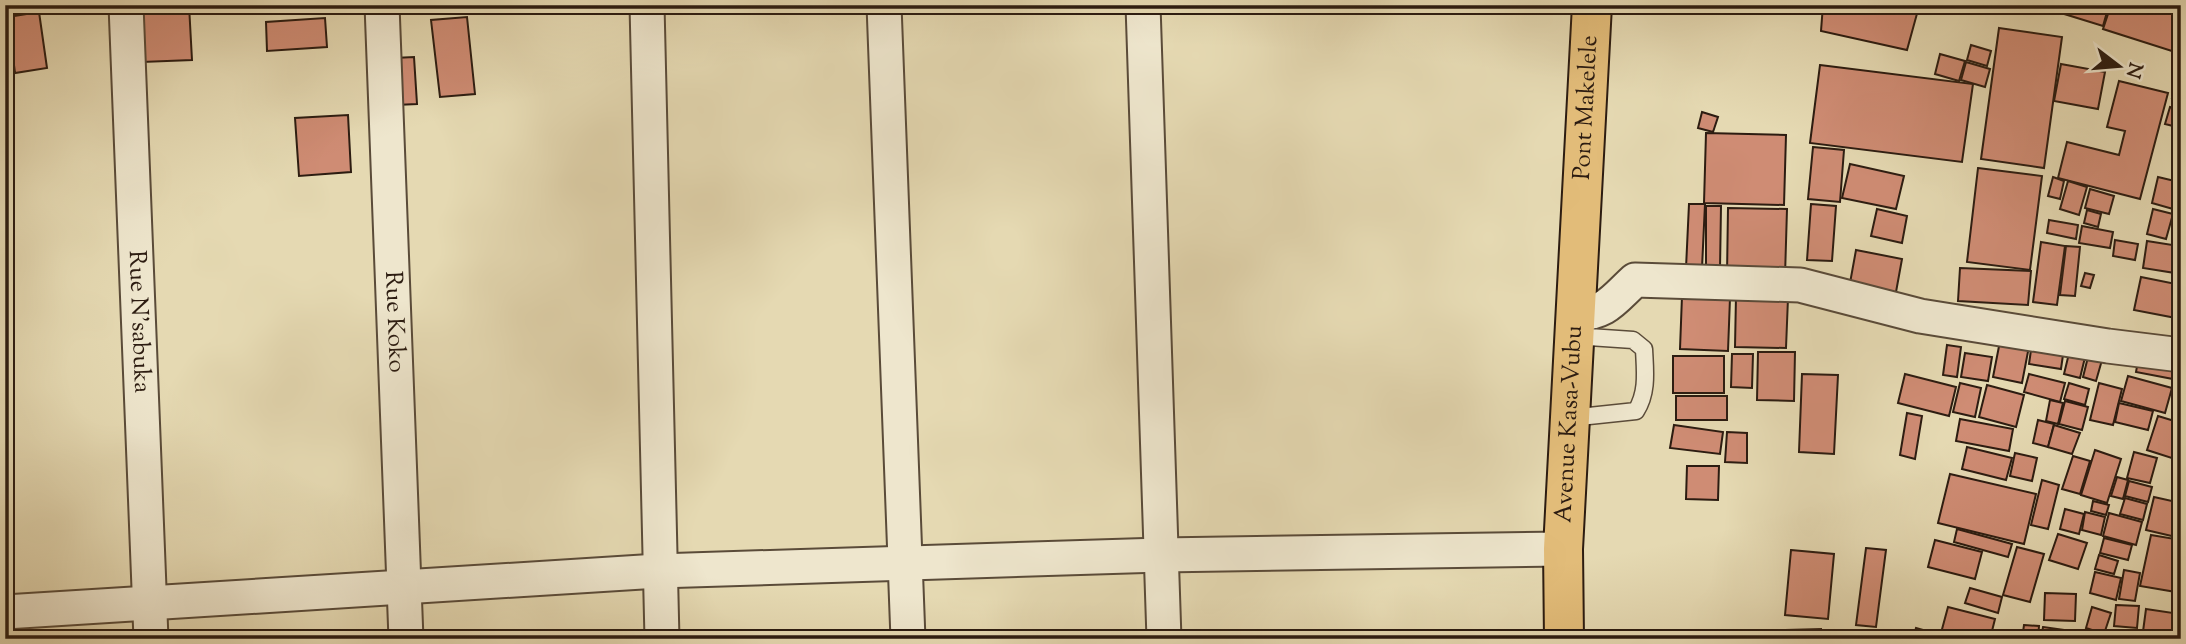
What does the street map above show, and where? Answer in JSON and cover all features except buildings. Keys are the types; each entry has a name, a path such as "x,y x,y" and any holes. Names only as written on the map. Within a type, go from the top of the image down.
{"main road":[{"name":"Pont Makelele","path":"1580,209 1591,5"},
{"name":"Avenue Kasa-Vubu","path":"1564,639 1563,549 1580,209"}],"street":[{"name":"Rue N'sabuka","path":"126,5 151,639"},
{"name":"Rue Koko","path":"382,5 406,639"},
{"path":"647,5 662,639"},
{"path":"884,5 908,639"},
{"path":"1143,5 1164,639"},
{"path":"1574,325 1611,305 1634,280 1800,285 1920,316 2181,355"},
{"path":"5,612 659,571 1161,555 1563,549"}],"lane":[{"path":"1570,418 1636,411 1643,399 1645,386 1644,349 1633,340 1574,325"}]}
